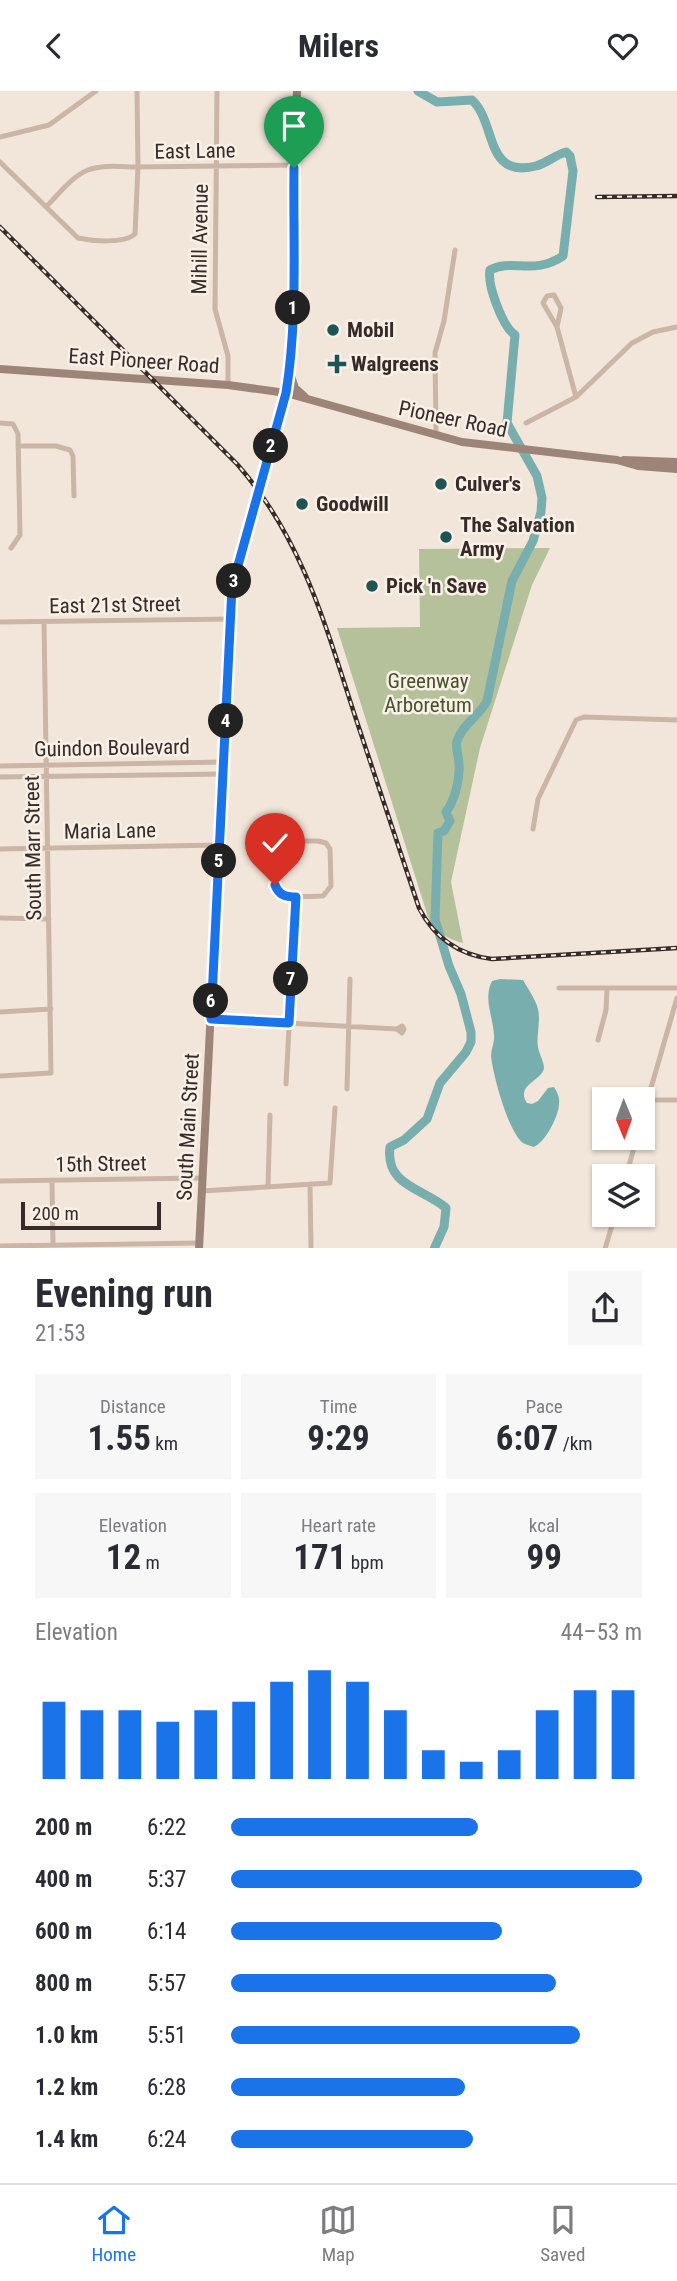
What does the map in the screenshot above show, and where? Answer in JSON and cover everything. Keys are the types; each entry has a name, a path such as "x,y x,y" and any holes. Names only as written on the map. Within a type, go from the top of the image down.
{"main road":[{"name":"South Main Street","path":"199,1246 231,618 235,573 286,393 290,370 294,330 296,91"},
{"name":"East Pioneer Road","path":"0,369 228,385 286,393"},
{"path":"279,417 288,406 307,399 295,388 290,370"},
{"name":"Pioneer Road","path":"286,393 469,444 617,460 677,462"},
{"name":"Pioneer Road","path":"617,460 638,466 677,469"}],"street":[{"path":"0,137 49,125 96,91"},
{"path":"0,162 78,238 131,237 137,228 137,91"},
{"name":"Mihill Avenue","path":"217,91 215,309 228,356 228,385"},
{"name":"East Lane","path":"46,207 78,176 97,168 294,165"},
{"path":"436,436 436,351 455,250"},
{"path":"557,327 561,308 554,295 547,296 543,303 557,327 576,397"},
{"path":"526,423 576,397 632,343 653,332 677,327"},
{"path":"0,423 10,423 16,427 18,446 20,535 11,548"},
{"path":"18,446 49,445 70,450 73,456 74,496"},
{"name":"East 21st Street","path":"0,622 231,618"},
{"name":"South Marr Street","path":"0,1076 51,1073 44,622"},
{"path":"533,829 538,799 576,720 584,717 677,720"},
{"name":"Guindon Boulevard","path":"0,766 224,762"},
{"name":"Guindon Boulevard","path":"0,777 223,773"},
{"path":"283,841 326,843 330,849 331,886 328,892 323,896 296,897 286,897 278,892 275,885 277,847 283,841"},
{"name":"Maria Lane","path":"0,849 220,845"},
{"path":"286,1084 296,897"},
{"path":"0,918 49,919"},
{"path":"346,1089 350,979"},
{"path":"559,988 677,988"},
{"path":"598,1040 606,1013 607,988"},
{"path":"649,1087 677,998"},
{"path":"0,1012 51,1009"},
{"path":"211,1019 397,1029"},
{"path":"655,1100 677,1100"},
{"path":"202,1191 330,1183 335,1108"},
{"path":"268,1186 270,1115"},
{"name":"15th Street","path":"0,1181 202,1178"},
{"path":"52,1180 53,1247"},
{"path":"310,1184 311,1248"},
{"path":"605,1248 611,1227"},
{"path":"0,1246 199,1246"}],"green space":[{"name":"Greenway Arboretum","path":"550,548 532,585 480,748 451,882 463,943 442,934 428,917 337,628 420,627 419,549"}],"water":[{"path":"523,980 538,1009 538,1047 544,1068 524,1092 527,1103 538,1101 548,1088 554,1087 559,1097 554,1122 542,1141 533,1147 523,1143 512,1127 492,1065 494,1038 488,994 492,981"}],"waterway":[{"path":"418,91 437,102 472,100 480,110 499,157 508,164 519,168 536,166 566,152 570,156 573,171 563,256 542,265 507,266 490,270 496,304 505,323 515,335 507,423 537,476 542,498 533,541 512,581 487,701 457,741 458,783 446,812 450,821 444,831 438,833 435,919 449,966 461,994 471,1042 440,1083 427,1119 404,1140 390,1147 390,1160 399,1178 446,1208 444,1227 434,1248"}],"railway":[{"path":"597,197 677,196"},
{"path":"0,227 237,464 260,492 279,522 322,615 419,908 432,928 458,949 492,959 677,948"}],"place":[{"name":"Mobil","path":"333,330"},
{"name":"Walgreens","path":"337,364"},
{"name":"Culver's","path":"441,484"},
{"name":"Goodwill","path":"302,504"},
{"name":"The Salvation Army","path":"446,537"},
{"name":"Pick 'n Save","path":"372,586"}],"route":[{"path":"275,885 278,892 286,897 296,897 289,1023 211,1019 232,587 286,393 291,361 294,330 294,168"}]}
